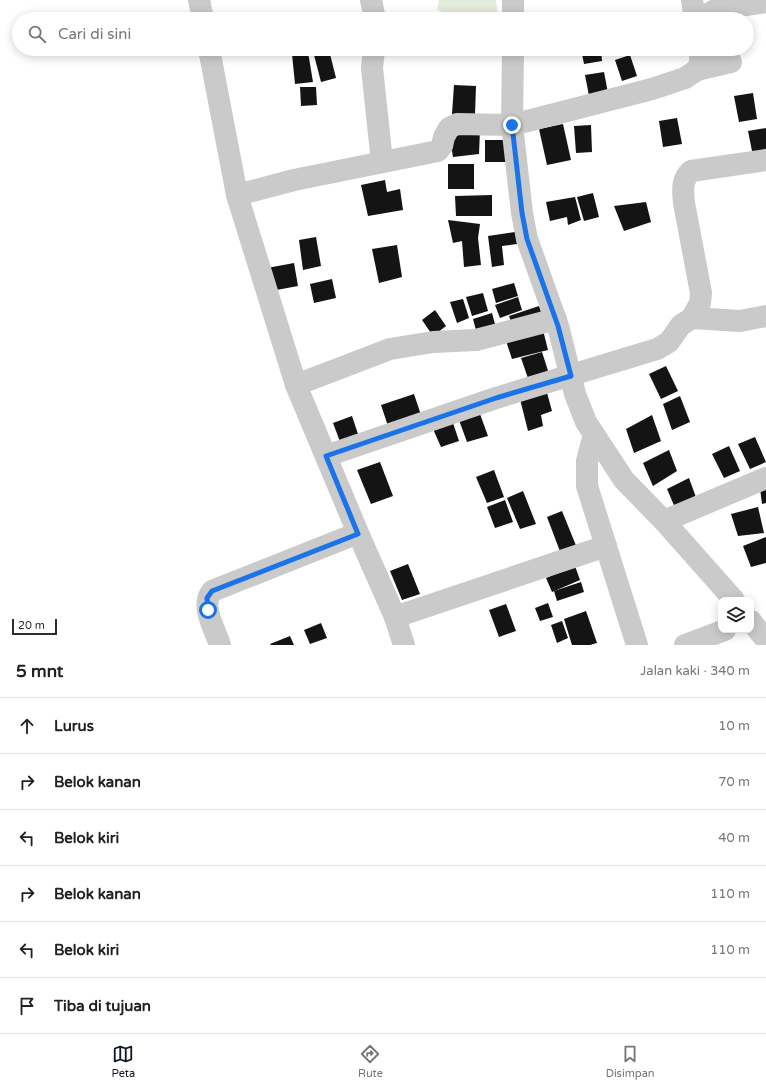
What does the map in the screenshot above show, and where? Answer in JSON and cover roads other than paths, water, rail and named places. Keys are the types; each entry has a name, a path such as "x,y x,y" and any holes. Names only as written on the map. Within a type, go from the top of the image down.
{"street":[{"path":"199,0 202,12"},
{"path":"371,0 374,12"},
{"path":"513,0 513,12"},
{"path":"692,0 694,12"},
{"path":"711,12 715,10 766,2"},
{"path":"210,56 237,195 296,385 358,534 395,617 404,645"},
{"path":"373,56 372,68 382,162"},
{"path":"513,56 512,125 522,213 527,239 556,319 571,376 586,422 624,480 664,521 731,597"},
{"path":"237,195 294,180 438,151 442,146 444,137 449,128 457,124 512,125 652,89 685,78 698,60 731,62"},
{"path":"326,456 496,398 664,346 681,325 692,318 700,302 701,293 682,188 685,178 691,171 766,160"},
{"path":"692,318 740,321 766,316"},
{"path":"296,385 390,349 433,342 476,340 556,319"},
{"path":"594,434 587,461 587,486 637,645"},
{"path":"664,521 766,478"},
{"path":"220,645 206,604 208,595 212,591 358,534"},
{"path":"395,617 606,546"},
{"path":"754,625 766,640"},
{"path":"685,645 718,633"}]}
